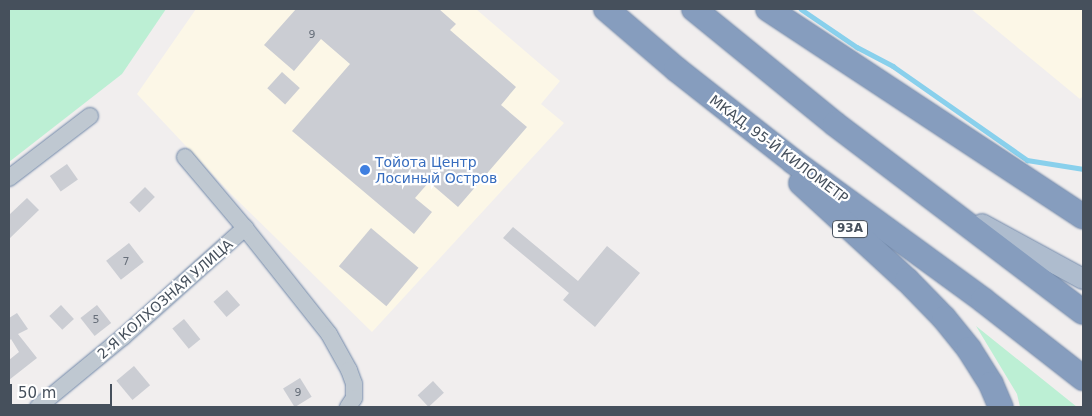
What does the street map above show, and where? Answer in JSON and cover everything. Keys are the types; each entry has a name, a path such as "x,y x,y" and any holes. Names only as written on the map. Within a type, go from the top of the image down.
{"highway":[{"name":"МКАД, 95-Й КИЛОМЕТР","path":"606,9 676,69 794,162 983,300 1083,378"},
{"path":"694,9 835,124 1083,312"},
{"path":"768,9 1083,217"},
{"name":"93A","path":"676,69 907,280 944,318 969,349 991,384 1001,407"}],"main road":[{"path":"924,191 1023,248 1083,279"}],"street":[{"path":"9,178 90,116"},
{"path":"185,157 245,228 329,334 349,370 354,384 351,402"},
{"name":"2-Я КОЛХОЗНАЯ УЛИЦА","path":"38,407 123,337 245,228"}],"shaded area":[{"name":"Тойота Центр Лосиный Остров","path":"196,9 476,9 560,81 541,104 564,123 372,332 231,194 137,94"},
{"path":"971,9 1083,9 1083,96 1080,99"}],"green space":[{"path":"9,9 166,9 122,74 9,162"},
{"path":"976,326 1077,407 1020,407 1017,394"}],"building":[{"path":"296,9 439,9 456,24 450,30 516,87 501,105 527,127 458,207 429,182 415,198 432,212 414,234 292,131 350,64 321,39 294,71 264,45"},
{"path":"282,72 300,88 285,104 267,88"},
{"path":"67,164 78,180 61,192 50,176"},
{"path":"145,187 155,197 139,212 129,203"},
{"path":"27,198 39,210 9,239 9,215"},
{"path":"513,227 578,281 607,246 640,273 595,327 563,300 569,293 503,238"},
{"path":"371,228 418,268 386,306 339,266"},
{"path":"129,243 144,262 121,280 106,261"},
{"path":"227,290 240,305 227,317 213,302"},
{"path":"61,305 74,319 62,330 49,316"},
{"path":"97,305 111,323 95,336 80,318"},
{"path":"17,313 28,329 18,334 37,358 9,380 9,360 19,352 11,339 9,341 9,318"},
{"path":"184,319 200,339 189,349 172,328"},
{"path":"134,366 150,385 132,400 116,381"},
{"path":"300,378 312,397 295,407 283,389"},
{"path":"433,381 444,393 429,407 418,395"}],"waterway":[{"path":"801,9 857,47 893,66 1027,160 1083,169"}],"place":[{"name":"Тойота Центр Лосиный Остров","path":"365,170"}]}
